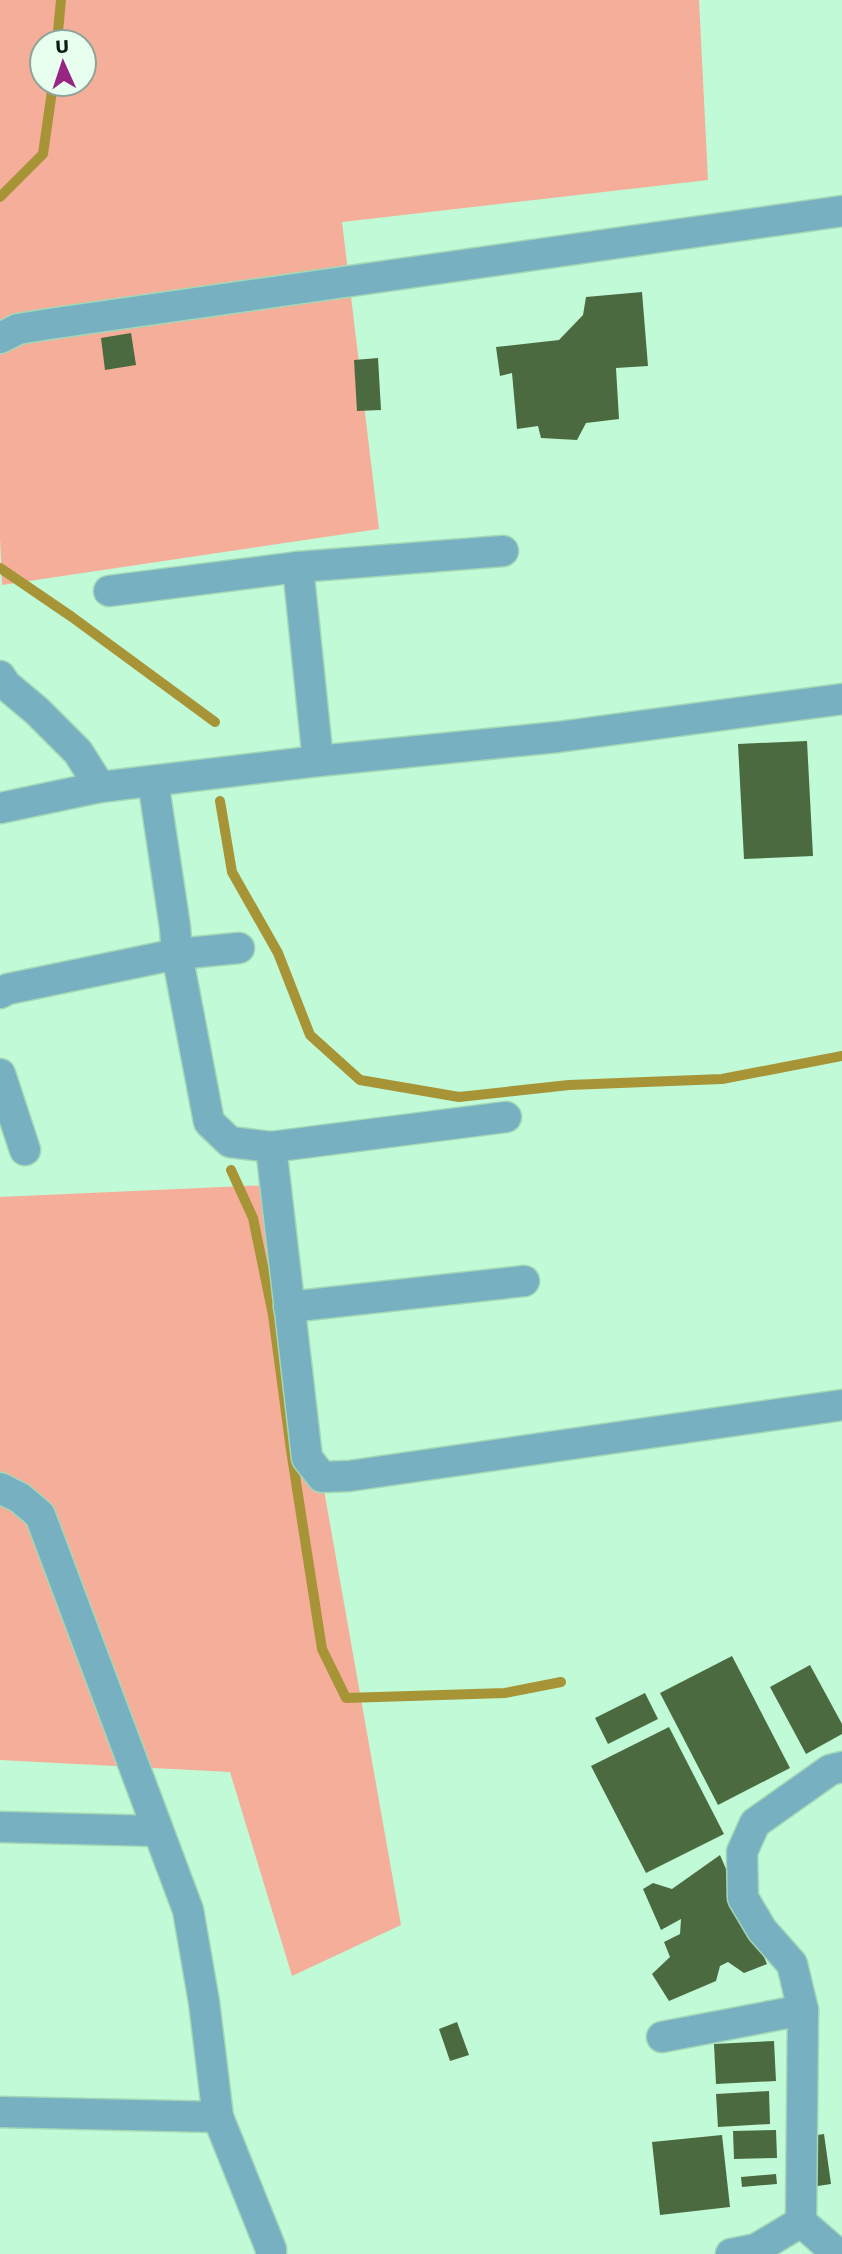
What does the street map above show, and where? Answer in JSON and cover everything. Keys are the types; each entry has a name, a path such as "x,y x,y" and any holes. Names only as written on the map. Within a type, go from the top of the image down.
{"street":[{"path":"0,338 18,329 49,324 842,211"},
{"path":"109,591 299,567 503,551"},
{"path":"299,567 318,761"},
{"path":"0,676 6,685 37,710 78,752 100,787"},
{"path":"0,808 100,787 153,780 531,740 842,699"},
{"path":"153,780 177,954 209,1122 230,1142 271,1147 506,1117"},
{"path":"0,993 177,954 239,948"},
{"path":"0,1074 25,1150"},
{"path":"271,1147 307,1458 322,1477 349,1476 842,1405"},
{"path":"289,1307 524,1281"},
{"path":"0,1488 20,1498 40,1515 188,1909 204,2002 218,2117 271,2254"},
{"path":"838,2254 801,2222 803,2010 792,1964 762,1930 743,1898 742,1852 755,1823 831,1770 842,1767"},
{"path":"0,1828 157,1831"},
{"path":"662,2037 803,2010"},
{"path":"0,2112 218,2117"},
{"path":"747,2252 801,2222"}],"shaded area":[{"path":"0,0 699,0 708,180 342,222 379,529 2,585"},
{"path":"270,1185 401,1925 292,1976 230,1772 0,1760 0,1197"}],"building":[{"path":"642,292 648,366 616,368 619,419 586,423 577,440 541,438 538,426 517,429 512,373 500,376 496,347 559,340 583,315 586,297"},
{"path":"131,333 136,365 105,370 101,338"},
{"path":"378,358 381,410 357,411 354,360"},
{"path":"807,741 813,856 744,859 738,744"},
{"path":"732,1656 790,1768 718,1805 660,1693"},
{"path":"810,1665 842,1724 842,1734 806,1754 770,1687"},
{"path":"645,1693 658,1719 608,1744 595,1718"},
{"path":"669,1727 724,1834 646,1873 591,1766"},
{"path":"720,1855 767,1964 744,1973 728,1962 720,1966 716,1981 669,2001 652,1974 670,1957 664,1942 680,1934 681,1919 661,1930 643,1889 653,1883 672,1889"},
{"path":"457,2022 469,2055 450,2061 439,2029"},
{"path":"774,2041 776,2081 716,2084 714,2044"},
{"path":"769,2091 770,2124 718,2127 716,2094"},
{"path":"776,2130 777,2158 734,2159 733,2131"},
{"path":"824,2134 831,2184 811,2187 804,2137"},
{"path":"722,2135 730,2207 660,2215 652,2142"},
{"path":"776,2174 777,2184 742,2187 741,2177"}],"waterway":[{"path":"58,28 61,0"},
{"path":"0,197 43,154 51,98"},
{"path":"0,568 215,722"},
{"path":"220,801 232,872 278,953 310,1035 360,1080 459,1097 569,1085 722,1079 842,1056"},
{"path":"231,1170 253,1218 273,1315 322,1649 346,1698 505,1693 561,1682"}]}
